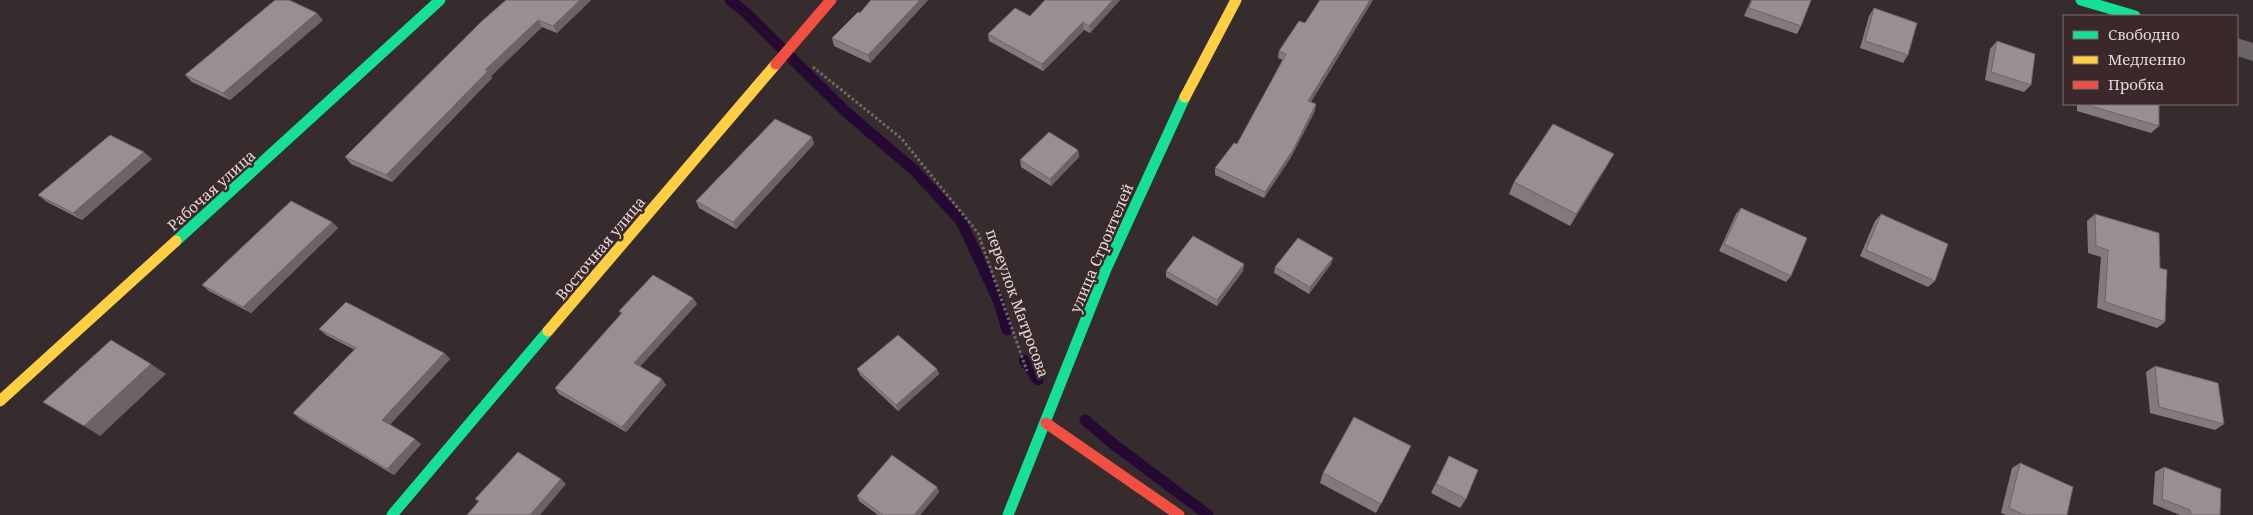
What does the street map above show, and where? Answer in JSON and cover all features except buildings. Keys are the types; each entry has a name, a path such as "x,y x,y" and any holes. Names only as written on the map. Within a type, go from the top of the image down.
{"street":[{"name":"Рабочая улица","path":"0,401 440,0"},
{"name":"Восточная улица","path":"392,515 831,0"},
{"name":"улица Строителей","path":"1008,515 1106,270 1165,139 1236,0"},
{"path":"2081,0 2132,15"},
{"path":"2238,47 2253,52"},
{"path":"1046,423 1179,515"}],"path":[{"name":"переулок Матросова","path":"789,48 901,138 978,233 1046,423"}],"waterway":[{"path":"730,0 745,12 845,111 914,170 961,221 999,302 1007,330"},
{"path":"1024,360 1038,380"},
{"path":"1085,420 1112,443 1208,515"}],"traffic: fast":[{"path":"176,241 440,0"},
{"path":"2081,0 2132,15"},
{"path":"1008,515 1106,269 1185,97"},
{"path":"392,515 548,331"}],"traffic: slow":[{"path":"1185,97 1236,0"},
{"path":"548,331 776,64"},
{"path":"0,401 176,241"}],"traffic: jam":[{"path":"776,64 831,0"},
{"path":"1046,423 1179,515"}]}
